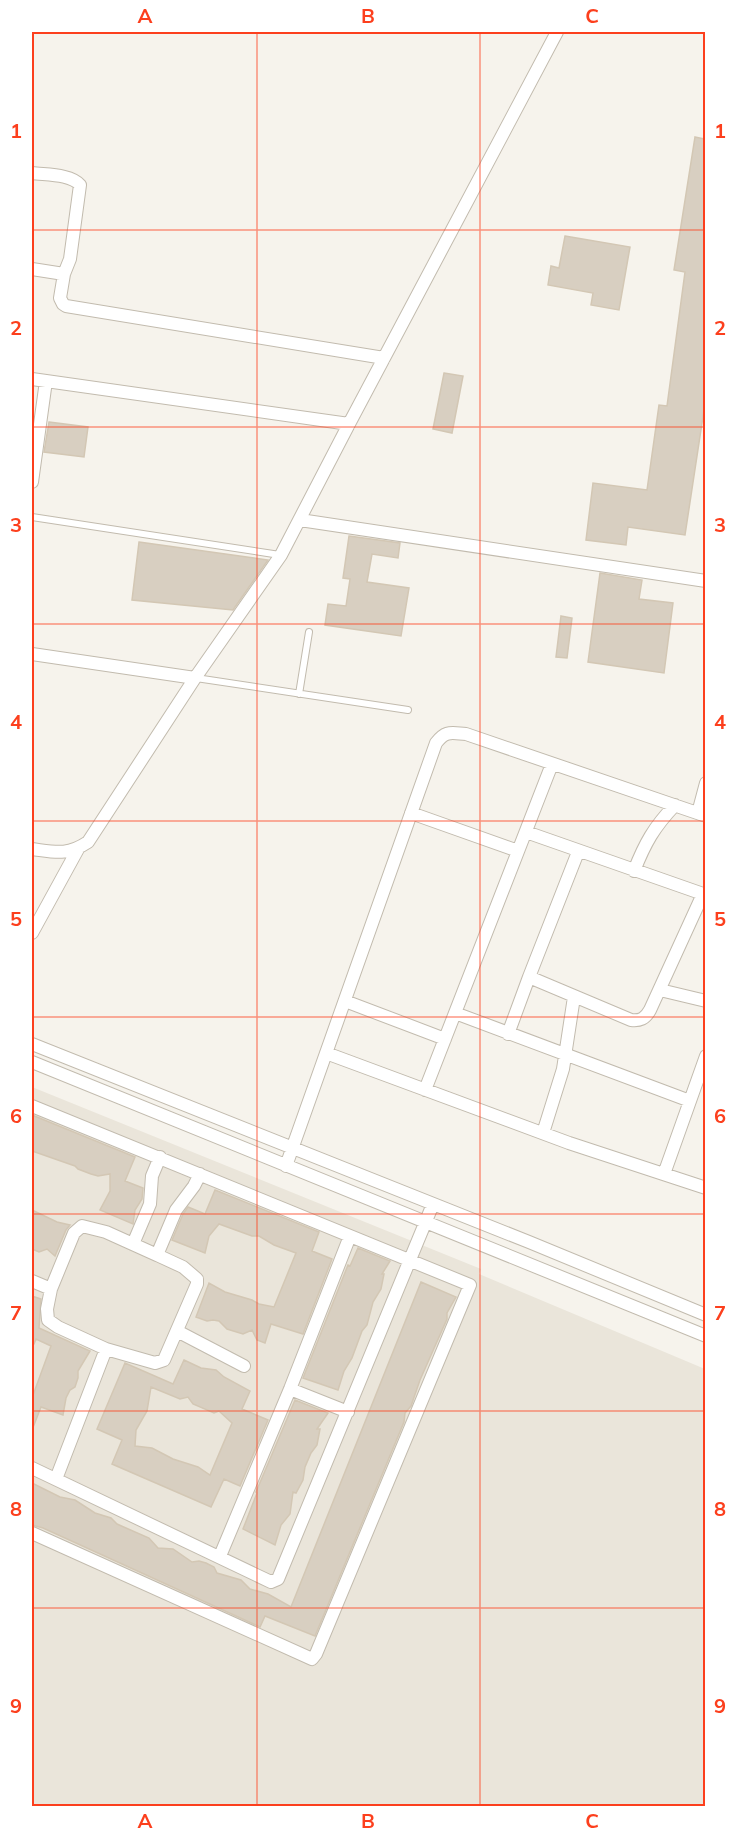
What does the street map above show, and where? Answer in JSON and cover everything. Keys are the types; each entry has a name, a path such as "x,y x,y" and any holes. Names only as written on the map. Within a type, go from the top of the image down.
{"street":[{"path":"32,849 64,853 78,849 88,842 195,678 281,555 557,32"},
{"path":"32,173 70,178 76,180 80,185 69,259 60,298 66,306 384,358"},
{"path":"32,269 64,274"},
{"path":"32,379 349,424"},
{"path":"32,482 46,381"},
{"path":"300,520 705,581"},
{"path":"32,654 195,678"},
{"path":"286,1166 436,743 442,735 466,734 702,814 705,783"},
{"path":"425,1090 552,764"},
{"path":"634,871 645,843 656,825 675,805"},
{"path":"411,813 518,851"},
{"path":"526,832 704,895 648,1015 638,1021 574,997 530,977"},
{"path":"32,933 78,849"},
{"path":"508,1034 578,852"},
{"path":"660,990 705,1001"},
{"path":"543,1134 560,1081 574,997"},
{"path":"345,1001 445,1039"},
{"path":"455,1013 690,1101"},
{"path":"32,1044 705,1315"},
{"path":"326,1053 543,1134 705,1188"},
{"path":"664,1174 705,1056"},
{"path":"32,1062 705,1336"},
{"path":"32,1106 469,1284 470,1288 314,1658 308,1659 32,1533"},
{"path":"133,1244 150,1204 152,1176 160,1157"},
{"path":"157,1255 176,1210 200,1174"},
{"path":"32,1468 271,1582 278,1579 434,1204"},
{"path":"82,1226 106,1232 157,1255 183,1267 197,1279 177,1331 161,1362 138,1359 106,1349 48,1320 47,1309 51,1289 74,1233 82,1226"},
{"path":"220,1557 290,1389 350,1236"},
{"path":"32,1281 51,1289"},
{"path":"177,1331 244,1366"},
{"path":"56,1479 106,1349"},
{"path":"290,1389 348,1412"}],"lane":[{"path":"32,517 281,555"},
{"path":"299,694 309,632"},
{"path":"195,678 408,710"}],"shaded area":[{"path":"32,1087 481,1269 479,1274 705,1369 705,1806 32,1806"}],"building":[{"path":"695,137 705,139 705,410 685,535 628,527 626,545 586,540 593,483 647,490 659,405 667,406 685,272 674,270"},
{"path":"565,236 630,247 619,310 591,305 593,293 548,285 551,266 559,268"},
{"path":"444,373 463,376 452,433 433,429"},
{"path":"49,422 88,427 84,457 44,452"},
{"path":"349,536 400,543 398,558 372,554 367,582 409,588 401,636 325,625 328,604 346,606 350,579 343,578"},
{"path":"139,542 268,560 233,610 132,600"},
{"path":"600,573 642,580 639,599 673,603 664,673 588,662"},
{"path":"561,616 572,618 567,658 556,657"},
{"path":"32,1115 135,1157 125,1181 143,1188 142,1199 135,1210 133,1224 100,1210 110,1191 110,1174 98,1176 91,1174 32,1151"},
{"path":"215,1190 319,1232 312,1251 332,1259 303,1334 271,1324 265,1343 257,1340 252,1330 243,1334 227,1329 219,1321 207,1321 196,1317 209,1283 225,1292 274,1307 296,1253 274,1245 259,1236 252,1236 219,1224 209,1236 205,1253 172,1240 188,1207 205,1214"},
{"path":"32,1210 57,1222 70,1225 55,1256 47,1249 39,1252 32,1249"},
{"path":"358,1248 390,1261 382,1274 384,1274 381,1289 373,1302 367,1325 344,1371 338,1390 303,1378 348,1265 350,1266"},
{"path":"421,1282 456,1297 447,1313 447,1319 411,1406 405,1413 404,1422 315,1636 265,1616 260,1627 32,1525 32,1483 60,1497 75,1500 95,1513 111,1518 117,1524 149,1538 158,1548 173,1549 192,1562 206,1563 214,1567 217,1573 241,1580 250,1589 268,1594 291,1607"},
{"path":"32,1296 41,1299 39,1328 90,1351 78,1371 75,1387 70,1390 66,1398 63,1415 41,1407 32,1430 32,1398 51,1346 36,1339 32,1344"},
{"path":"184,1360 201,1368 216,1370 250,1391 242,1409 268,1420 240,1486 224,1479 211,1507 112,1464 122,1440 97,1429 125,1363 173,1384","holes":["151,1387 180,1399 188,1397 193,1404 214,1413 219,1411 232,1423 210,1475 198,1467 173,1459 152,1448 135,1446 136,1430 147,1411"]},
{"path":"295,1400 328,1413 317,1429 320,1429 317,1445 305,1467 303,1480 296,1493 293,1492 290,1514 281,1525 275,1545 243,1529"}]}
